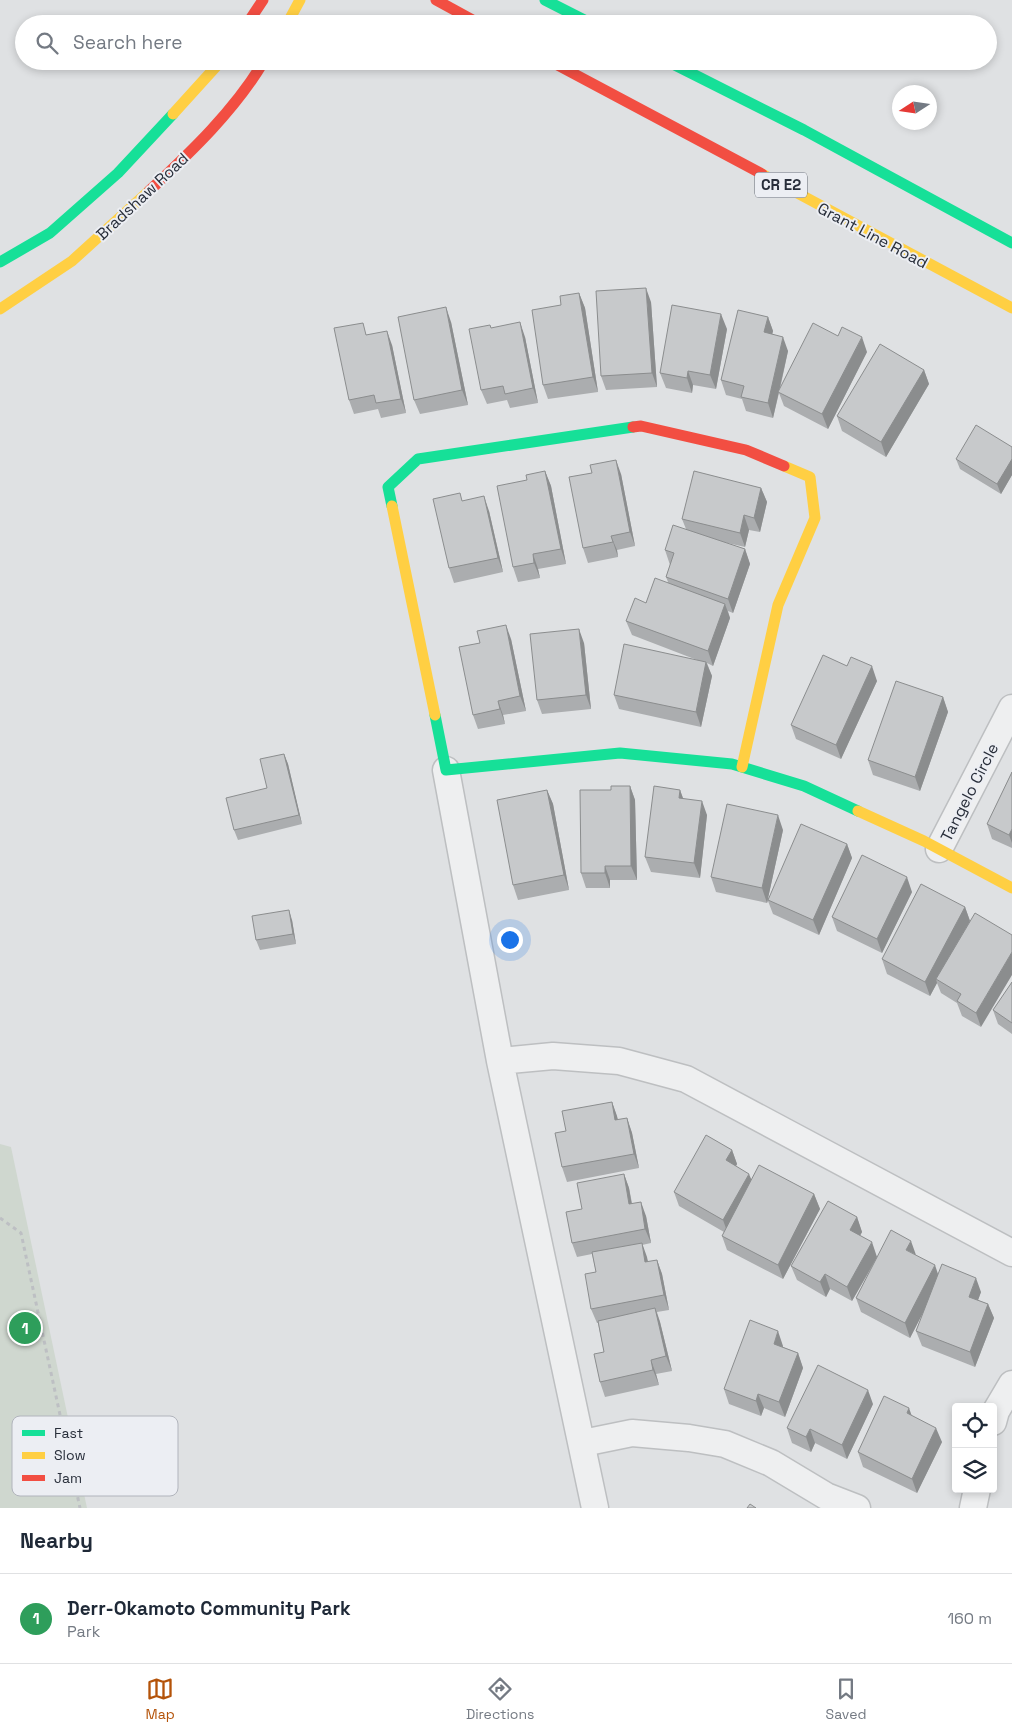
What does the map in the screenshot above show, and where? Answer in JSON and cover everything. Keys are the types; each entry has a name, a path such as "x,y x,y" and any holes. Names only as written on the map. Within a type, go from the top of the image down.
{"main road":[{"path":"252,15 263,0"},
{"path":"292,15 300,0"},
{"path":"436,0 464,15"},
{"path":"545,0 574,15"},
{"name":"Bradshaw Road","path":"0,262 50,233 118,173 213,70"},
{"name":"Bradshaw Road","path":"0,309 72,261 186,157 252,81 259,70"},
{"name":"Grant Line Road","path":"567,70 1012,308"},
{"path":"685,70 804,130 1012,243"},
{"path":"742,767 778,604 815,518 810,477 746,450 641,426 418,459 388,487 446,770 620,753 742,767 804,786 939,849 1012,888"}],"street":[{"name":"Tangelo Circle","path":"939,849 1012,708"},
{"path":"446,770 500,1061 595,1508"},
{"path":"500,1061 553,1056 619,1061 686,1079 1012,1253"},
{"path":"997,1409 1012,1384"},
{"path":"582,1443 632,1433 689,1438 725,1444 772,1463 826,1496 857,1508"},
{"path":"973,1508 976,1493"}],"path":[{"path":"0,1218 21,1233 60,1416"}],"shaded area":[{"path":"0,1144 11,1147 68,1416 12,1416 12,1496 84,1496 87,1508 0,1508"}],"building":[{"path":"646,288 652,373 601,376 596,291"},
{"path":"579,293 593,377 543,385 532,310 561,305 560,296"},
{"path":"672,305 721,314 710,375 688,371 687,378 660,373"},
{"path":"446,307 462,390 414,400 398,317"},
{"path":"738,310 768,317 764,332 783,337 768,403 741,397 744,386 721,380"},
{"path":"520,322 533,388 505,394 503,386 481,390 469,329 490,325 491,328"},
{"path":"363,323 366,335 387,331 401,399 376,403 374,395 349,400 334,328"},
{"path":"813,323 838,336 842,327 862,337 822,414 778,392"},
{"path":"880,344 924,370 881,442 837,416"},
{"path":"976,425 1012,447 1012,459 997,484 956,459"},
{"path":"616,460 630,532 611,536 613,542 583,548 569,477 592,473 590,465"},
{"path":"545,471 561,549 533,554 534,563 513,567 497,486 527,480 526,475"},
{"path":"694,471 761,488 754,518 744,515 740,533 682,519"},
{"path":"460,493 462,501 484,496 498,558 449,568 433,499"},
{"path":"673,525 745,549 728,599 666,577 674,553 665,550"},
{"path":"655,578 725,604 708,651 626,621 635,598 646,603"},
{"path":"506,625 520,696 498,701 500,709 473,715 459,647 480,643 477,631"},
{"path":"579,629 586,695 537,700 530,634"},
{"path":"624,644 706,662 696,712 614,695"},
{"path":"823,655 847,666 851,657 872,666 836,745 791,725"},
{"path":"896,681 943,697 915,777 868,760"},
{"path":"284,754 299,815 234,830 226,798 267,788 260,759"},
{"path":"1012,772 1012,829 1009,835 987,824"},
{"path":"611,786 630,786 631,866 605,866 605,873 581,873 580,790 611,790"},
{"path":"654,786 680,790 679,798 702,801 694,863 645,857"},
{"path":"547,790 564,875 513,885 497,800"},
{"path":"727,804 778,815 762,888 711,877"},
{"path":"801,824 847,844 813,920 768,900"},
{"path":"862,855 907,877 877,939 832,917"},
{"path":"921,884 965,907 925,982 882,959"},
{"path":"289,910 293,934 256,940 252,916"},
{"path":"975,913 1012,935 1012,952 976,1013 957,1001 961,994 936,979"},
{"path":"1012,982 1012,1023 993,1010"},
{"path":"612,1102 615,1120 627,1118 634,1154 562,1167 555,1133 566,1131 562,1111"},
{"path":"706,1135 732,1150 726,1160 749,1174 723,1220 674,1192"},
{"path":"759,1165 814,1194 778,1265 722,1236"},
{"path":"624,1174 629,1204 641,1202 645,1229 572,1243 566,1212 582,1209 577,1183"},
{"path":"828,1201 857,1217 850,1230 872,1242 847,1287 825,1274 820,1282 791,1266"},
{"path":"891,1230 911,1241 906,1250 935,1265 905,1323 856,1298"},
{"path":"642,1243 645,1262 657,1260 664,1295 591,1309 585,1274 596,1272 592,1252"},
{"path":"942,1264 976,1278 969,1297 988,1304 970,1352 916,1331"},
{"path":"655,1308 666,1356 651,1360 653,1370 600,1382 594,1354 604,1352 598,1321"},
{"path":"750,1320 778,1331 774,1344 798,1353 779,1402 758,1394 756,1401 724,1389"},
{"path":"818,1365 868,1390 842,1445 810,1429 806,1437 787,1428"},
{"path":"884,1396 909,1408 907,1413 936,1428 912,1479 858,1452"},
{"path":"750,1504 756,1508 747,1508"}],"traffic: fast":[{"path":"545,0 574,15"},
{"path":"685,70 804,130 1012,243"},
{"path":"0,262 50,233 118,173 173,114"},
{"path":"392,506 388,487 418,459 633,427"},
{"path":"435,715 446,770 620,753 732,764 804,786 858,811"}],"traffic: slow":[{"path":"292,15 300,0"},
{"path":"173,114 213,70"},
{"path":"762,174 1012,308"},
{"path":"0,309 72,261 149,191"},
{"path":"742,767 778,605 815,518 810,477 784,466"},
{"path":"392,506 435,715"},
{"path":"858,811 924,841 1012,888"}],"traffic: jam":[{"path":"253,15 263,0"},
{"path":"436,0 464,15"},
{"path":"149,191 211,130 240,96 258,70"},
{"path":"567,70 762,174"},
{"path":"633,427 641,426 746,450 784,466"}],"place":[{"name":"Derr-Okamoto Community Park","path":"25,1328"}]}
